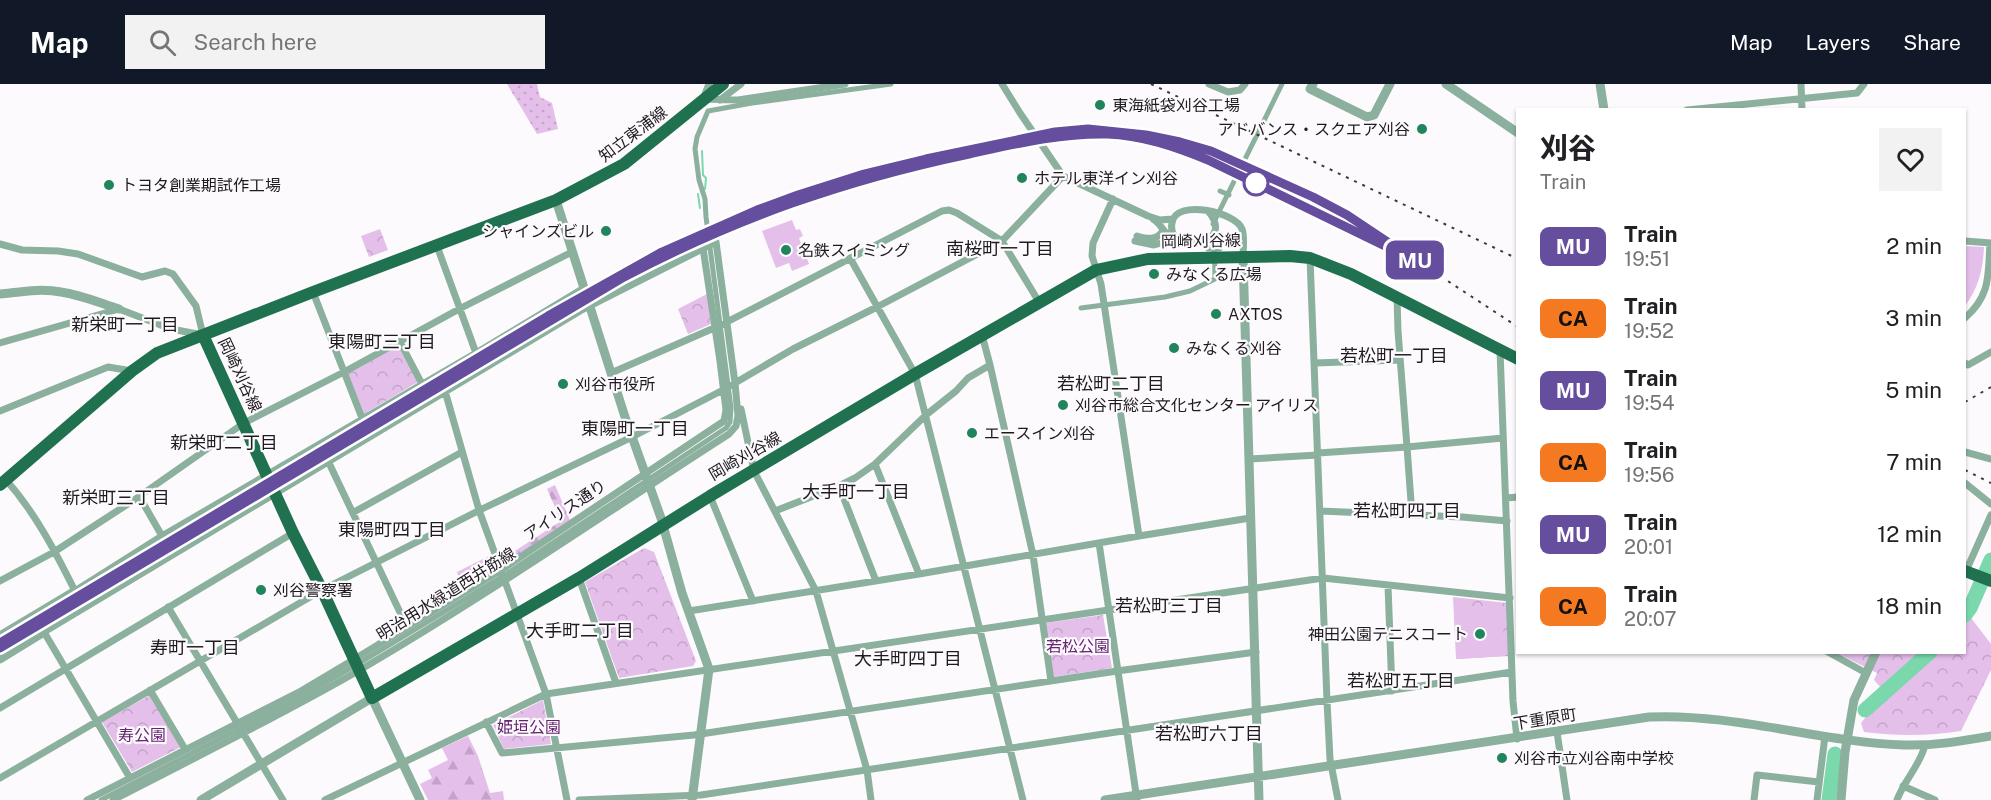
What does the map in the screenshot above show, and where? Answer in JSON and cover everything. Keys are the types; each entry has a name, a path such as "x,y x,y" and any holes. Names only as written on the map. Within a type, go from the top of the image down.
{"main road":[{"name":"知立東浦線","path":"556,200 624,164 723,84"},
{"name":"岡崎刈谷線","path":"3,482 132,370 158,353 556,200"},
{"name":"岡崎刈谷線","path":"203,335 293,533 372,698 579,578 710,496 915,374 1096,270 1148,259 1290,256 1311,258 1351,274 1516,358"},
{"path":"1967,572 1991,581"}],"street":[{"path":"709,84 703,99 738,100 845,84"},
{"path":"720,100 741,84"},
{"path":"871,800 867,770 816,591 754,471 729,386 705,199 699,180 695,149 697,137 708,111 891,84"},
{"path":"1002,84 1063,176 1148,216 1158,222 1172,240"},
{"path":"1209,84 1228,92 1240,90 1245,84"},
{"path":"1081,308 1165,297 1190,291 1215,279 1213,224 1282,84"},
{"path":"1313,84 1311,89 1367,117 1374,115 1390,84"},
{"path":"1446,84 1516,132"},
{"path":"1600,84 1604,108"},
{"path":"1801,84 1802,108"},
{"path":"1708,108 1857,93 1864,84"},
{"path":"0,778 322,590 479,510 632,437 793,349 1002,241 1063,176"},
{"path":"1220,191 1228,195"},
{"path":"1113,199 1093,243 1092,256 1101,284 1139,536"},
{"path":"556,200 632,437 663,525 688,611 709,669 692,798"},
{"path":"611,373 721,324 942,211 949,210 1002,241 1039,302"},
{"path":"1148,216 1160,220 1172,219 1180,212 1187,210 1208,211 1238,222 1242,228 1259,800"},
{"path":"1163,230 1162,234 1155,238 1136,238 1154,245 1172,240 1206,242 1215,231 1215,223 1208,211"},
{"path":"1172,219 1171,230 1174,236 1185,242"},
{"path":"1966,241 1991,243 1987,285 1983,298 1966,317"},
{"path":"0,244 22,250 58,250 78,254 142,277 165,272 173,274 196,306 203,335 171,329 78,295 39,290 0,294"},
{"path":"0,659 590,306 710,245"},
{"path":"647,479 729,434 736,426 738,416 729,386 710,245"},
{"path":"436,246 476,353"},
{"path":"0,581 54,552 244,423 572,252"},
{"path":"850,258 915,374 1023,800"},
{"path":"1311,258 1327,701 1332,766 1338,800"},
{"path":"0,636 266,474 584,288"},
{"path":"313,292 362,418"},
{"path":"1397,297 1412,516"},
{"path":"0,343 119,309"},
{"path":"982,335 1033,555 1051,681"},
{"path":"400,342 422,384"},
{"path":"1500,350 1507,521 1513,595 1512,672 1517,739"},
{"path":"1966,364 1968,365 1991,351"},
{"path":"1315,363 1400,360"},
{"path":"775,511 839,486 875,464 968,378 990,365"},
{"path":"0,411 108,367 132,370"},
{"path":"112,800 356,665 503,576 647,479 724,421 729,386"},
{"path":"445,391 479,510 546,694 567,800"},
{"path":"1249,459 1503,438"},
{"path":"354,512 462,452"},
{"path":"1966,452 1991,459"},
{"path":"329,463 407,627"},
{"path":"875,464 919,574"},
{"name":"アイリス通り","path":"503,576 647,479"},
{"path":"3,482 21,497 75,591"},
{"path":"1966,484 1991,504"},
{"path":"839,486 876,581"},
{"path":"139,496 162,536"},
{"path":"710,496 753,602"},
{"path":"1506,498 1516,497"},
{"path":"1320,511 1507,521"},
{"path":"1967,572 1991,515"},
{"path":"688,611 1250,518"},
{"path":"0,708 293,533"},
{"path":"1099,543 1107,609 1137,798"},
{"path":"101,800 241,728 301,691 356,665 407,627 503,576"},
{"path":"579,578 616,683"},
{"path":"325,800 546,694 1323,578 1388,586 1513,595"},
{"path":"1388,586 1392,691"},
{"path":"168,607 284,800"},
{"path":"44,632 130,778"},
{"path":"486,723 502,753 702,734 1256,652"},
{"path":"1832,654 1866,673"},
{"path":"1841,800 1847,739 1854,700 1875,654"},
{"path":"579,800 692,798 1512,672"},
{"path":"150,690 185,749"},
{"path":"201,800 372,698 420,800"},
{"name":"下重原町","path":"1105,800 1137,798 1259,776 1517,739 1649,717 1680,716 1716,719 1882,743 1924,745 1991,736"},
{"path":"87,800 185,749 241,728"},
{"path":"1557,732 1567,800"},
{"path":"1817,800 1825,736"},
{"path":"1897,800 1903,786 1922,758 1924,745"},
{"path":"1754,800 1757,775 1819,782"},
{"path":"1903,786 1935,800"}],"green space":[{"path":"507,84 537,84 540,97 552,103 558,129 537,134"},
{"name":"名鉄スイミング","path":"792,220 796,230 800,229 803,236 799,238 809,264 792,271 789,263 776,268 762,231"},
{"path":"380,229 388,250 369,257 361,236"},
{"path":"1966,246 1984,247 1983,263 1974,292 1966,304"},
{"path":"707,294 711,324 688,334 678,309"},
{"path":"398,346 418,382 364,414 348,373"},
{"path":"555,485 570,520 506,563 504,558 561,521 547,489"},
{"path":"644,548 654,552 696,661 693,666 619,678 585,582"},
{"path":"491,555 496,568 464,588 457,572"},
{"name":"神田公園テニスコート","path":"1453,597 1507,603 1509,656 1456,659"},
{"name":"神田公園テニスコート","path":"1502,609 1505,656 1458,659 1455,612"},
{"path":"1966,611 1991,644 1991,670 1961,731 1912,735 1864,732 1861,723 1873,708 1888,696 1874,680 1877,673 1839,654 1966,654"},
{"name":"若松公園","path":"1103,615 1112,668 1053,677 1045,623"},
{"name":"寿公園","path":"150,695 181,747 132,772 102,722"},
{"name":"姫垣公園","path":"543,700 551,744 504,749 493,725"},
{"path":"468,736 478,756 490,793 503,791 504,800 428,800 420,784 432,778 428,770 448,760 442,748"}],"waterway":[{"path":"702,151 703,175 706,178 705,189"},
{"path":"698,194 700,208"},
{"path":"1966,614 1991,560"},
{"path":"1865,710 1928,654"},
{"path":"1829,800 1835,754"}],"railway":[{"path":"1151,84 1516,258"},
{"path":"0,643 548,316 662,252 709,230 798,195 864,174 1034,135 1088,129 1116,131 1180,142 1211,151 1313,197 1347,215 1516,326"},
{"path":"1194,154 1370,238"},
{"path":"1966,401 1991,387"},
{"path":"1966,470 1991,483"}],"train":[{"name":"MU","path":"0,643 595,288 709,230 798,195 864,174 1055,132 1088,129 1146,135 1211,151 1313,197 1347,215 1416,261 1208,160 1144,139 1110,134 1052,136 866,178 800,199 710,234 624,277 0,648"}],"place":[{"name":"東海紙袋刈谷工場","path":"1100,105"},
{"name":"アドバンス・スクエア刈谷","path":"1422,129"},
{"name":"ホテル東洋イン刈谷","path":"1022,178"},
{"name":"トヨタ創業期試作工場","path":"109,185"},
{"name":"シャインズビル","path":"606,231"},
{"name":"名鉄スイミング","path":"786,250"},
{"name":"みなくる広場","path":"1154,274"},
{"name":"AXTOS","path":"1216,314"},
{"name":"みなくる刈谷","path":"1174,348"},
{"name":"刈谷市役所","path":"563,384"},
{"name":"刈谷市総合文化センター アイリス","path":"1063,405"},
{"name":"エースイン刈谷","path":"972,433"},
{"name":"刈谷警察署","path":"261,590"},
{"name":"神田公園テニスコート","path":"1480,634"},
{"name":"刈谷市立刈谷南中学校","path":"1502,758"}],"district":[{"name":"南桜町一丁目","path":"1000,248"},
{"name":"新栄町一丁目","path":"125,324"},
{"name":"東陽町三丁目","path":"382,341"},
{"name":"若松町一丁目","path":"1394,355"},
{"name":"若松町二丁目","path":"1111,383"},
{"name":"東陽町一丁目","path":"635,428"},
{"name":"新栄町二丁目","path":"224,442"},
{"name":"大手町一丁目","path":"856,491"},
{"name":"新栄町三丁目","path":"116,497"},
{"name":"若松町四丁目","path":"1407,510"},
{"name":"東陽町四丁目","path":"392,529"},
{"name":"若松町三丁目","path":"1169,605"},
{"name":"大手町二丁目","path":"580,630"},
{"name":"寿町一丁目","path":"195,647"},
{"name":"大手町四丁目","path":"908,658"},
{"name":"若松町五丁目","path":"1401,680"},
{"name":"若松町六丁目","path":"1209,733"}]}
